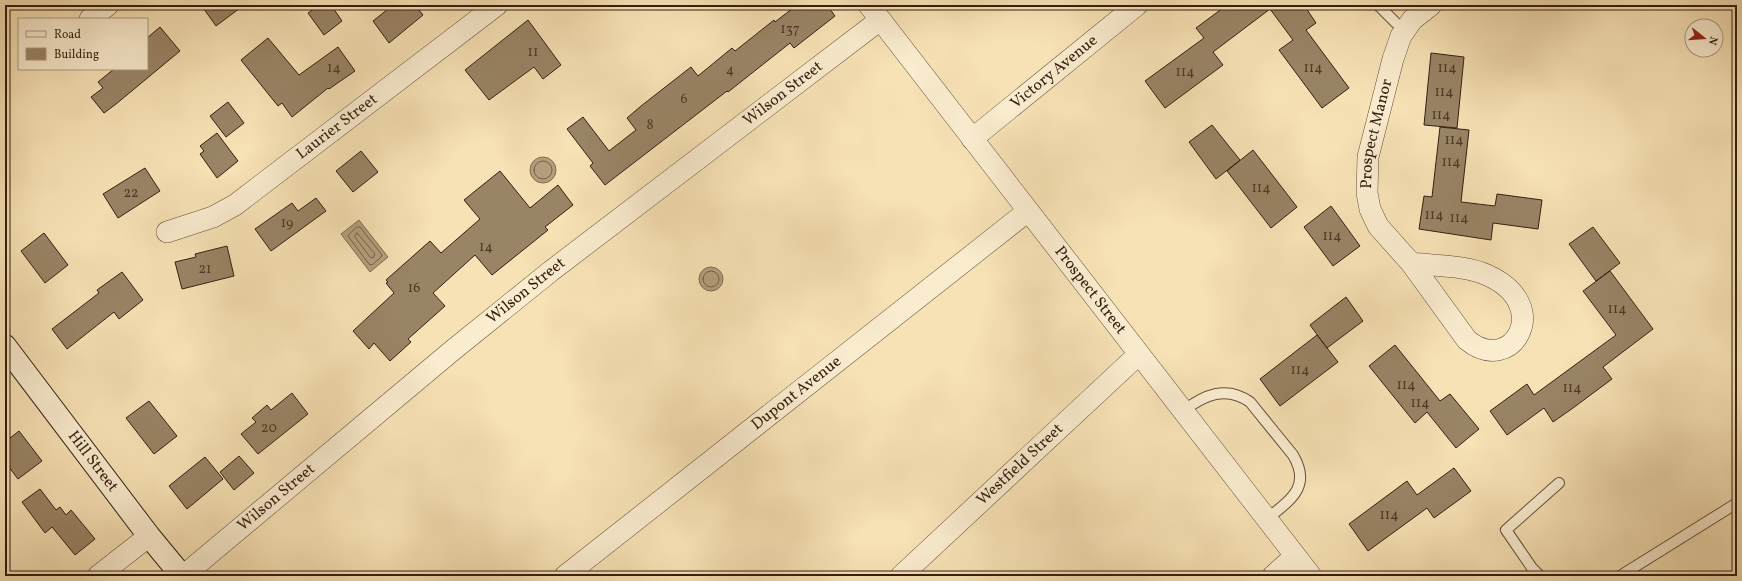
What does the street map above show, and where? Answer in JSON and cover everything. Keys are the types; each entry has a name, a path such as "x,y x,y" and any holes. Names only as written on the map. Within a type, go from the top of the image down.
{"street":[{"path":"91,18 108,5"},
{"name":"Laurier Street","path":"167,232 213,217 235,205 497,5"},
{"name":"Victory Avenue","path":"972,139 1137,5"},
{"name":"Prospect Manor","path":"1411,263 1471,270 1496,279 1518,300 1522,309 1522,324 1516,338 1508,346 1497,350 1486,350 1476,347 1466,340 1411,263 1378,226 1370,209 1367,193 1368,156 1393,59 1401,36 1412,20 1431,5"},
{"name":"Prospect Street","path":"874,12 1311,576"},
{"name":"Wilson Street","path":"182,576 453,350 874,12"},
{"name":"Dupont Avenue","path":"565,576 1028,211"},
{"name":"Hill Street","path":"5,346 149,536 182,576"},
{"name":"Westfield Street","path":"901,576 1139,354"},
{"path":"98,576 149,536"},
{"path":"1273,576 1295,556"}],"lane":[{"path":"1378,5 1396,23 1406,30"},
{"path":"1183,411 1201,399 1211,395 1229,393 1241,396 1250,402 1293,454 1299,464 1300,474 1297,491 1289,501 1267,519"},
{"path":"1540,576 1532,568 1506,530 1559,483"},
{"path":"1620,576 1737,503"}],"water":[{"path":"543,157 552,161 556,170 552,179 543,183 534,179 530,170 534,161"},
{"path":"359,220 388,257 370,272 341,234"},
{"path":"711,267 716,268 722,274 722,284 716,290 711,291 706,290 700,284 699,279 700,274 706,268"}],"building":[{"path":"201,5 244,5 216,26"},
{"path":"319,5 331,5 342,21 324,35 308,13"},
{"path":"393,5 415,5 423,15 389,43 373,21"},
{"path":"797,5 827,5 835,16 794,48 790,43 605,185 590,166 593,163 567,129 583,117 609,151 636,130 627,118 691,67 698,76 732,48 735,51 774,20 775,22"},
{"path":"1227,5 1304,5 1316,23 1306,30 1349,88 1322,108 1279,50 1293,40 1270,9 1213,52 1223,65 1165,108 1145,81 1204,38 1196,28"},
{"path":"528,20 561,65 543,79 534,67 489,100 465,70"},
{"path":"160,27 180,51 104,113 91,97 103,88 98,82 113,70 148,70 148,37"},
{"path":"268,38 299,75 338,47 355,71 329,89 328,88 292,117 282,103 278,106 241,60"},
{"path":"1431,53 1464,57 1457,128 1424,125"},
{"path":"228,102 244,123 226,137 210,116"},
{"path":"1212,125 1240,160 1216,179 1189,142"},
{"path":"1440,127 1469,130 1461,202 1495,206 1497,194 1542,200 1538,229 1493,223 1491,240 1419,229 1424,196 1432,197"},
{"path":"217,133 238,161 217,178 200,154 204,151 200,146"},
{"path":"1253,150 1297,207 1271,228 1227,171"},
{"path":"361,151 378,172 353,192 336,171"},
{"path":"145,168 160,191 118,218 103,194"},
{"path":"500,171 530,208 558,185 573,205 545,227 548,230 492,275 475,255 433,293 445,306 408,339 411,342 390,361 374,343 369,349 353,331 394,293 386,283 388,282 386,280 430,241 441,253 480,219 464,200"},
{"path":"316,198 326,211 271,251 255,229 292,203 298,211"},
{"path":"1331,206 1360,246 1333,266 1304,227"},
{"path":"1593,227 1620,263 1596,281 1569,244"},
{"path":"44,233 68,265 45,283 21,251"},
{"path":"227,246 234,276 182,289 175,262 196,257 195,254"},
{"path":"1610,271 1653,329 1603,367 1612,379 1573,408 1553,422 1544,408 1507,435 1490,411 1527,384 1534,395 1616,335 1583,291"},
{"path":"122,272 143,300 119,319 114,312 67,349 52,329 99,293 97,290"},
{"path":"1346,297 1363,321 1327,348 1310,325"},
{"path":"1317,335 1338,362 1280,406 1260,379"},
{"path":"1395,345 1440,401 1450,394 1479,429 1456,448 1427,412 1415,423 1369,366"},
{"path":"292,393 308,414 258,454 241,434 256,422 252,418 267,405 271,410"},
{"path":"149,401 177,436 154,454 126,418"},
{"path":"19,431 42,461 18,479 5,462 5,442"},
{"path":"239,456 254,473 234,490 220,472"},
{"path":"205,457 223,479 187,509 169,486"},
{"path":"1454,468 1471,491 1434,518 1427,508 1368,551 1349,524 1407,481 1417,495"},
{"path":"40,489 56,510 60,507 66,515 71,510 95,539 75,555 52,527 45,533 22,502"}]}
